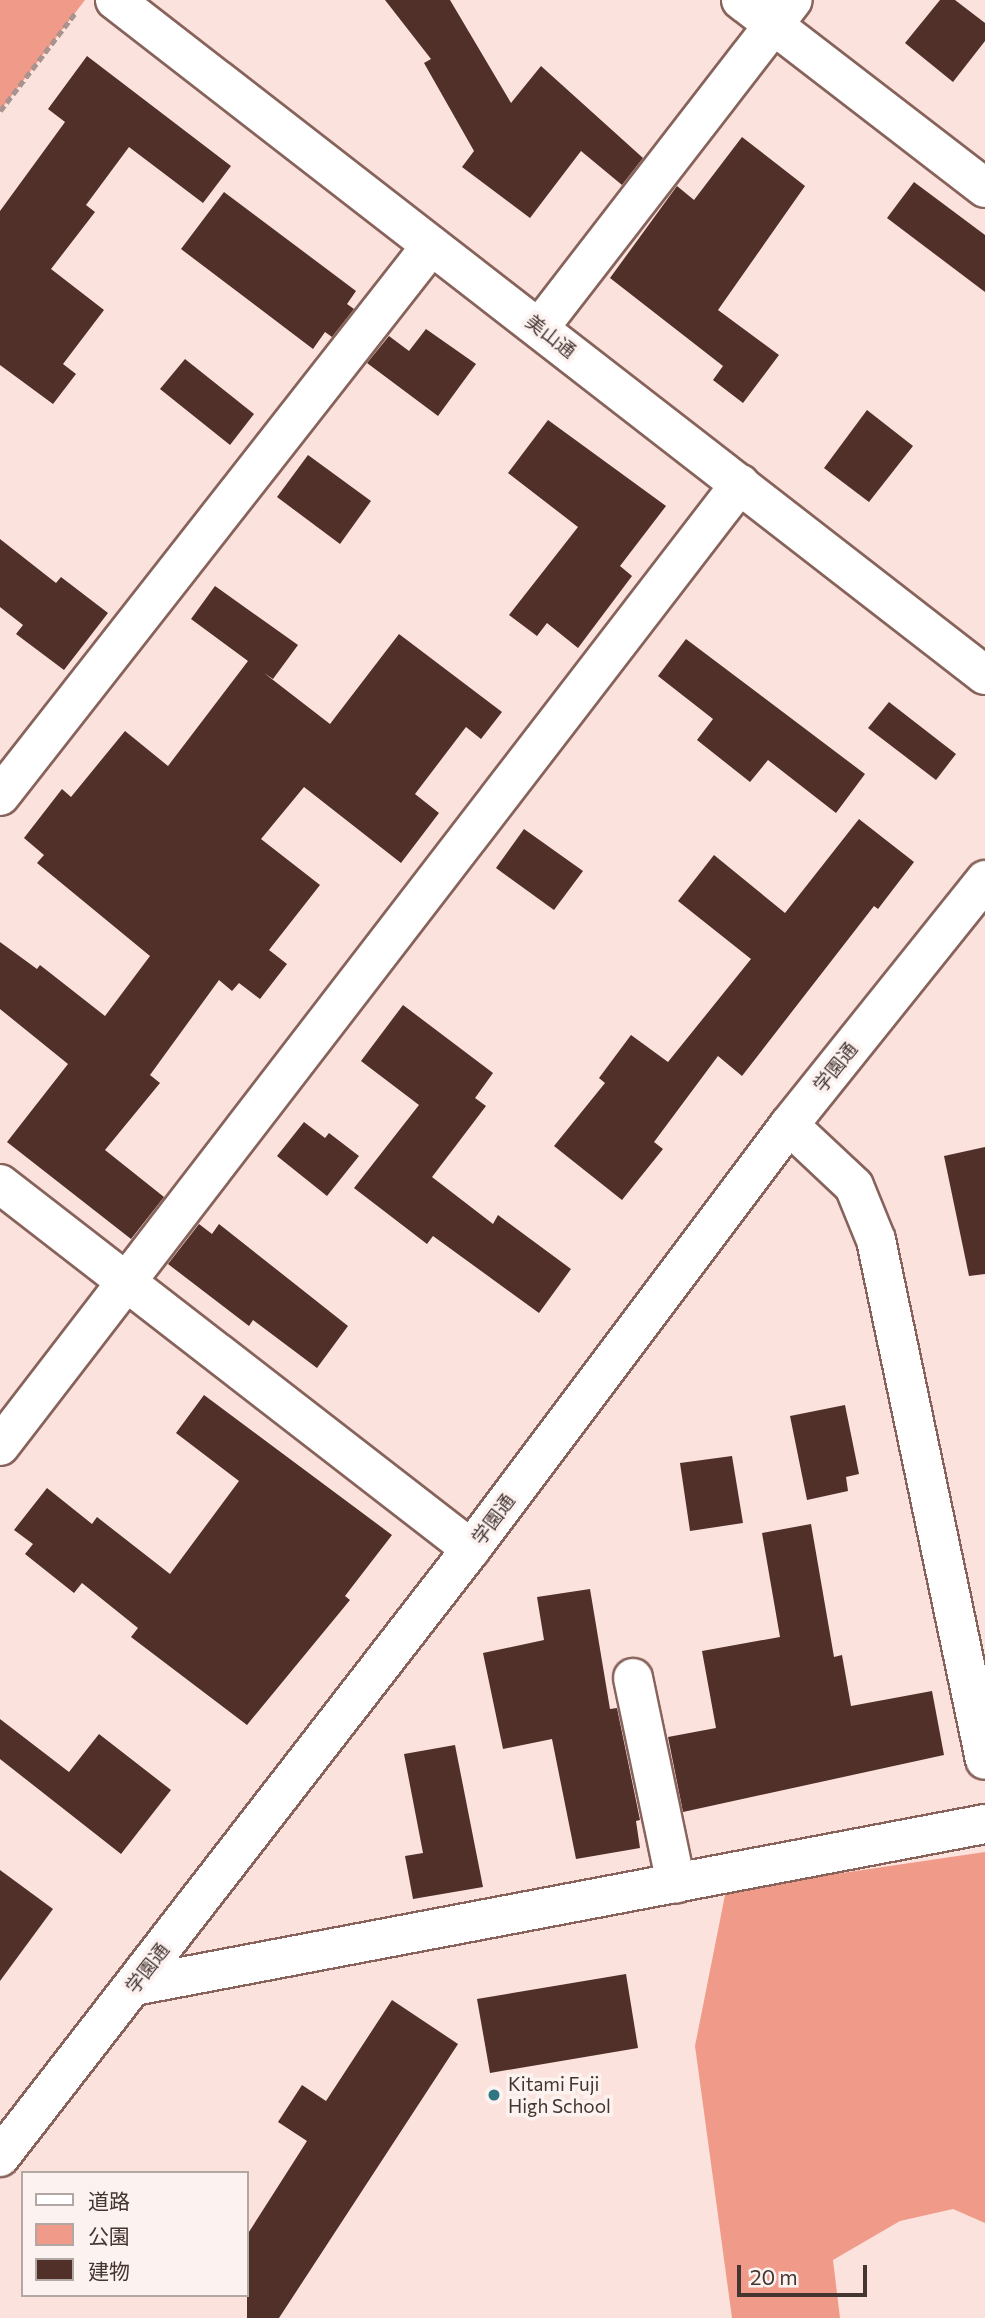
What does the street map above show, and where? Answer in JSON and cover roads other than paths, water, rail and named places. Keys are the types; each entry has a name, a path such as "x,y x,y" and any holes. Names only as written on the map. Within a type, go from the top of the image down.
{"street":[{"name":"美山通","path":"114,0 431,246 540,327 985,676"},
{"path":"741,0 784,13 985,188"},
{"path":"540,327 784,13"},
{"path":"0,796 431,246"},
{"path":"0,1446 740,484"},
{"name":"学園通","path":"0,2157 471,1549 789,1125 985,880"},
{"path":"789,1125 854,1186 876,1240 985,1760"},
{"path":"0,1184 471,1549"},
{"path":"633,1678 676,1884"},
{"path":"134,1986 985,1824"}],"place":[{"name":"Kitami Fuji High School","path":"494,2095"}]}
